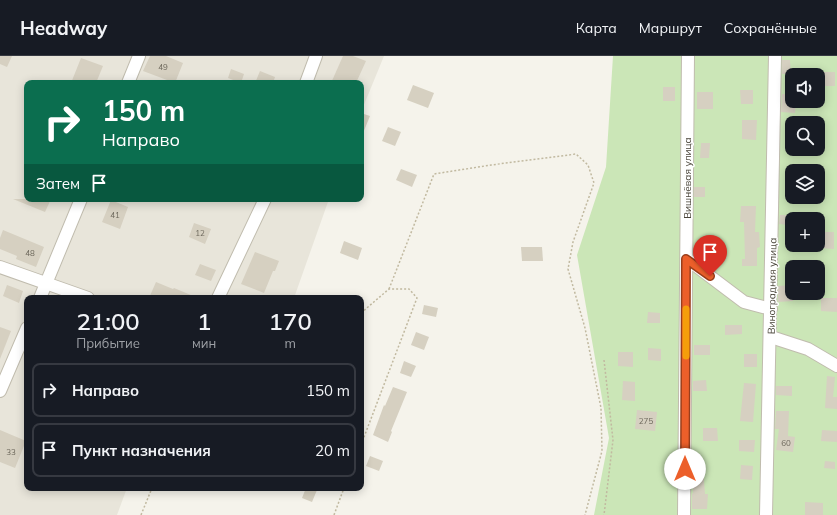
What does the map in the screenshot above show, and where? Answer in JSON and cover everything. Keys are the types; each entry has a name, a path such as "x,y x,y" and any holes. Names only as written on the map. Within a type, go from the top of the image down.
{"street":[{"path":"129,80 139,56"},
{"path":"307,80 316,56"},
{"name":"Вишнёвая улица","path":"684,515 688,56"},
{"name":"Виноградная улица","path":"766,515 776,56"},
{"path":"41,295 80,202"},
{"path":"219,295 264,202"},
{"path":"686,259 744,302 771,309"},
{"path":"0,267 80,295"},
{"path":"0,391 24,335"},
{"path":"771,337 808,349 837,366"}],"path":[{"path":"364,310 389,289 434,174 576,154 588,165 594,183 573,242 568,269 585,328 601,408 602,451 585,515"},
{"path":"364,437 417,298 409,289 389,289"},
{"path":"604,360 613,440 604,515"},
{"path":"142,515 151,491"},
{"path":"334,515 343,491"}],"shaded area":[{"path":"0,56 384,56 364,105 364,80 24,80 24,202 328,202 295,295 24,295 24,491 126,491 117,515 0,515"}],"green space":[{"path":"613,56 837,56 837,515 594,515 609,438 577,255 606,167"}],"building":[{"path":"0,56 12,56 7,67 0,64"},
{"path":"150,56 166,56 183,63 176,80 167,80 143,71"},
{"path":"343,56 353,56 366,61 357,80 332,80"},
{"path":"81,58 103,66 97,80 72,80"},
{"path":"782,60 790,60 791,68 785,68 785,74 782,74"},
{"path":"231,69 244,74 242,80 233,80 228,78"},
{"path":"260,71 275,77 274,80 256,80"},
{"path":"825,72 835,72 835,86 825,86"},
{"path":"413,85 434,93 428,108 407,100"},
{"path":"663,87 675,87 675,101 663,101"},
{"path":"740,90 753,90 753,104 741,104"},
{"path":"697,92 713,92 713,109 697,109"},
{"path":"782,94 785,94 785,108 795,108 795,113 781,112"},
{"path":"364,114 370,116 364,131"},
{"path":"742,120 757,120 756,140 742,139"},
{"path":"388,127 401,132 395,146 382,141"},
{"path":"701,143 710,143 709,158 700,158"},
{"path":"401,169 417,175 412,187 396,180"},
{"path":"694,187 705,187 705,197 694,197"},
{"path":"13,199 24,199 24,202 50,202 45,212"},
{"path":"110,202 116,202 128,207 120,229 102,222"},
{"path":"741,206 756,206 755,232 759,232 760,247 757,248 757,266 742,266 742,259 745,259 744,222 740,222"},
{"path":"780,215 785,215 785,225 779,224"},
{"path":"194,223 211,229 205,244 189,237"},
{"path":"3,230 44,247 36,267 16,259 17,256 0,249 0,238"},
{"path":"825,232 834,232 834,249 825,248"},
{"path":"344,241 362,248 358,260 340,253"},
{"path":"521,247 542,247 543,261 522,261"},
{"path":"255,252 279,261 264,293 241,284"},
{"path":"200,264 216,270 211,281 195,275"},
{"path":"156,282 191,295 150,295"},
{"path":"7,285 23,291 19,303 3,296"},
{"path":"778,286 785,286 785,300 793,301 778,302"},
{"path":"825,298 837,298 837,312 821,311 821,300 825,300"},
{"path":"424,305 438,308 436,317 422,314"},
{"path":"648,312 660,313 660,323 647,323"},
{"path":"725,325 742,325 742,334 725,335"},
{"path":"0,327 11,331 0,359"},
{"path":"416,332 429,337 424,350 411,345"},
{"path":"694,345 710,345 710,355 694,355"},
{"path":"648,348 661,349 661,361 648,360"},
{"path":"618,352 633,352 633,367 618,366"},
{"path":"744,354 757,354 757,367 744,367"},
{"path":"404,361 416,366 411,377 400,373"},
{"path":"827,376 835,377 833,397 837,397 837,409 825,408"},
{"path":"706,380 707,391 693,391 693,381"},
{"path":"623,381 635,382 635,401 622,400"},
{"path":"744,383 756,384 753,422 740,421"},
{"path":"776,386 792,386 792,396 776,395"},
{"path":"393,387 407,392 388,442 373,435 384,405 385,406"},
{"path":"637,410 657,412 655,431 635,429"},
{"path":"776,411 789,411 788,436 795,437 793,452 776,450 779,429 775,429"},
{"path":"703,428 717,428 718,441 703,441"},
{"path":"0,430 24,440 24,446 15,468 0,462"},
{"path":"822,430 837,431 837,442 821,441"},
{"path":"739,440 755,440 754,452 739,451"},
{"path":"370,456 383,461 379,471 366,466"},
{"path":"825,461 835,462 835,469 824,468"},
{"path":"741,465 753,466 752,480 740,479"},
{"path":"703,467 705,494 708,494 707,509 692,509 692,468"},
{"path":"305,491 317,491 312,502 302,498"},
{"path":"805,502 823,503 823,515 805,515"}],"slow traffic":[{"path":"686,309 686,356"}],"route":[{"path":"685,469 686,259 710,276"}]}
